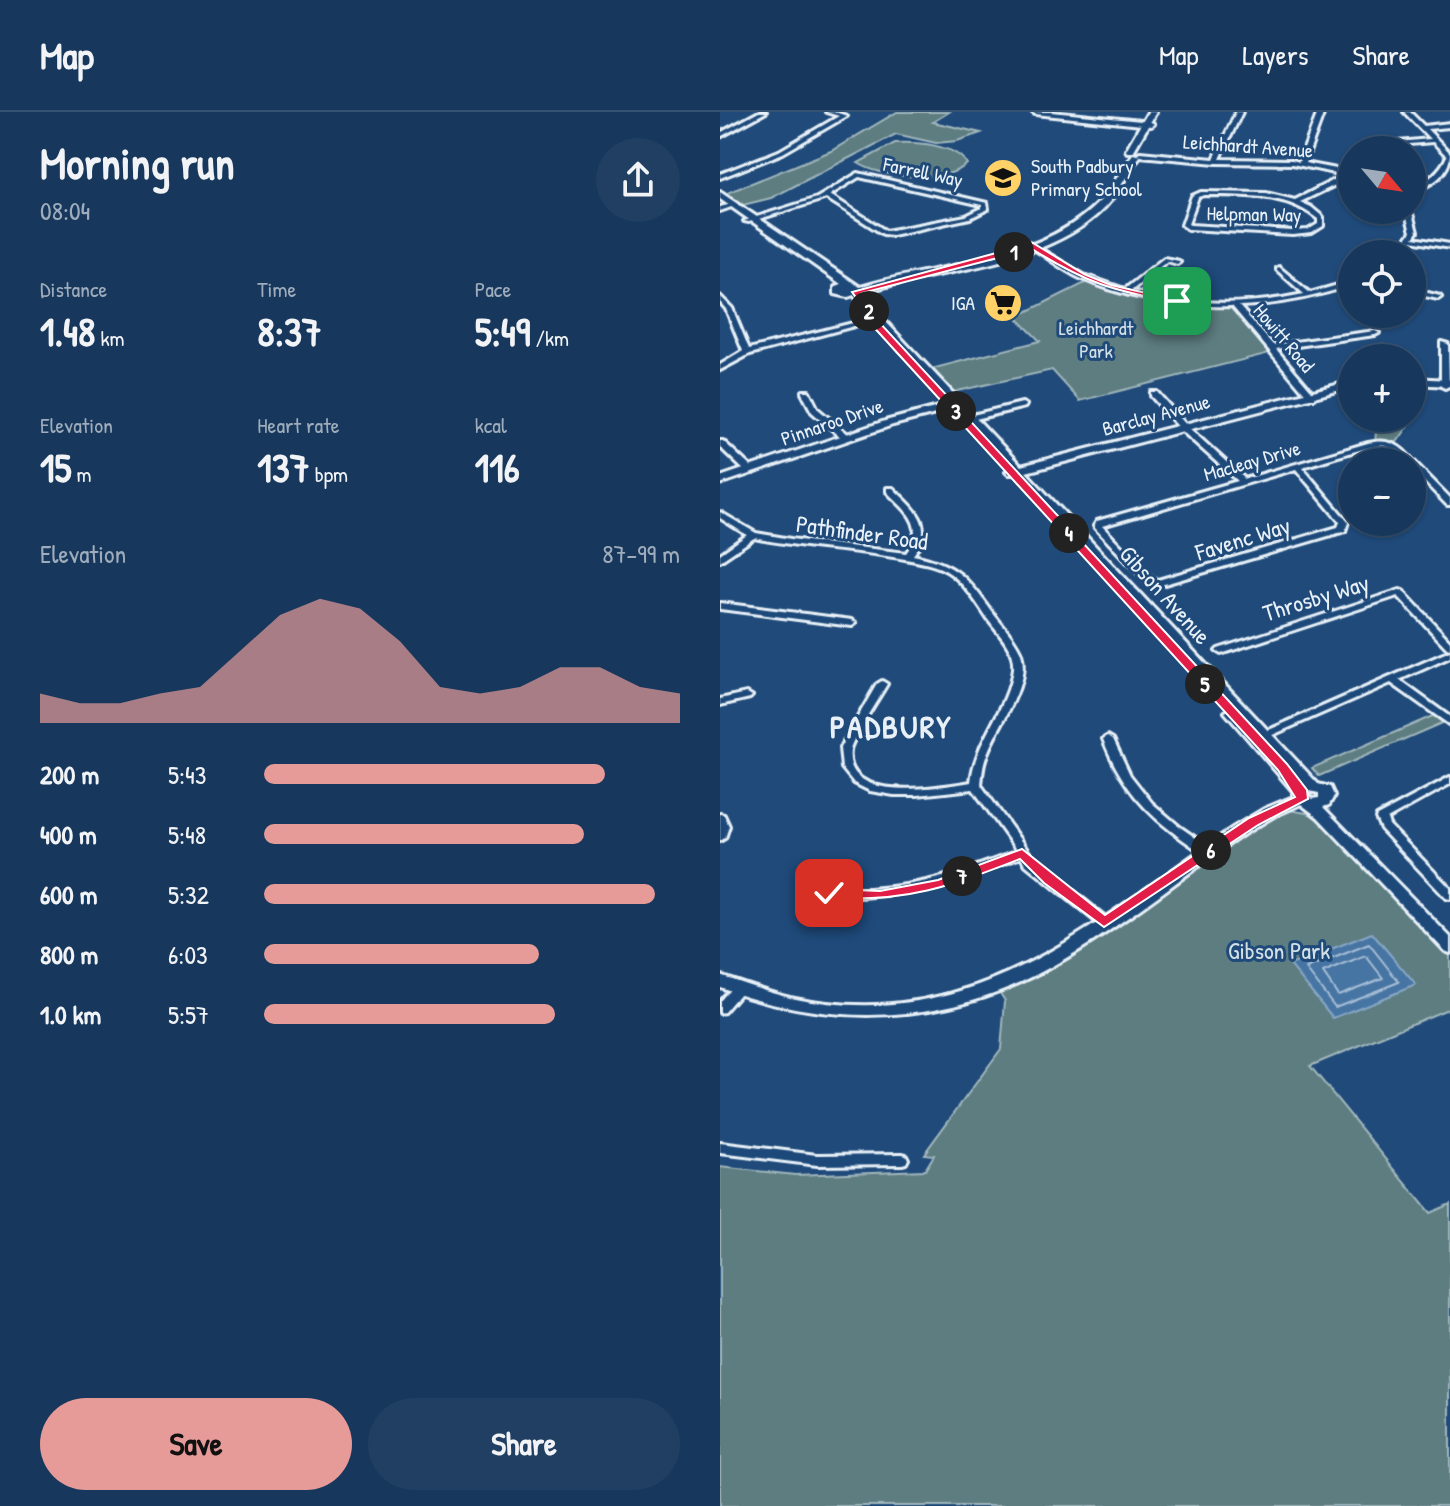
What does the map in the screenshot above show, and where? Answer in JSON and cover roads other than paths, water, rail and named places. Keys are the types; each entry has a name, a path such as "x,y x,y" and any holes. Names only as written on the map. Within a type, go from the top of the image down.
{"street":[{"path":"720,135 763,112"},
{"path":"720,176 781,152 844,116 829,112"},
{"path":"1035,112 1149,124"},
{"path":"851,289 1031,245 1095,211 1135,153 1155,112"},
{"path":"1216,161 1239,112"},
{"path":"1302,163 1321,112"},
{"path":"1407,112 1450,159 1426,184"},
{"path":"1423,128 1450,125"},
{"path":"1426,141 1434,140"},
{"name":"Leichhardt Avenue","path":"1135,153 1216,161 1302,163 1338,172"},
{"name":"Farrell Way","path":"858,175 976,200 985,204 985,209 968,217 885,233 826,195 858,175"},
{"name":"Helpman Way","path":"1297,201 1321,218 1318,228 1305,233 1232,232 1185,225 1196,195 1200,193 1297,201 1338,181"},
{"path":"750,220 826,195"},
{"name":"Gibson Avenue","path":"724,203 851,289 875,320 1261,737 1306,795 1450,947"},
{"path":"1414,224 1410,239 1450,246"},
{"path":"1031,245 1081,276 1127,291 1177,301 1234,304 1309,295 1338,287"},
{"path":"1127,291 1166,259 1177,262"},
{"path":"1279,269 1309,295"},
{"path":"1426,294 1438,297"},
{"path":"720,298 729,308 747,352"},
{"name":"Howitt Road","path":"1234,304 1310,395"},
{"path":"720,310 729,308"},
{"path":"720,368 747,352 875,320"},
{"path":"1270,348 1375,333"},
{"path":"1426,384 1448,385 1444,344"},
{"name":"Barclay Avenue","path":"1017,474 1338,389"},
{"path":"806,393 815,410 846,437"},
{"path":"1154,394 1244,482"},
{"path":"967,419 1022,405"},
{"name":"Pinnaroo Drive","path":"720,481 846,437 954,406"},
{"path":"720,443 750,471"},
{"name":"Macleay Drive","path":"1364,448 1382,443 1399,448"},
{"name":"Macleay Drive","path":"1098,526 1338,455"},
{"name":"Favenc Way","path":"1098,526 1150,581 1158,583 1342,529 1344,522 1297,466"},
{"name":"Macleay Drive","path":"1426,478 1450,503"},
{"path":"890,490 917,518 920,542 907,557"},
{"name":"Pathfinder Road","path":"720,514 753,535 907,557 953,571 1015,649 1019,663 1014,682 980,759 976,785"},
{"path":"720,558 753,535"},
{"name":"Throsby Way","path":"1221,651 1400,593 1450,646"},
{"path":"720,606 852,623"},
{"path":"1261,737 1450,654"},
{"path":"1393,680 1450,722"},
{"path":"882,684 845,748 843,761 848,772 871,788 889,792 915,793 976,785 1022,853 1049,880 1104,922"},
{"path":"720,702 747,696"},
{"path":"1108,739 1132,787 1150,810 1209,852"},
{"path":"1450,780 1381,818 1385,827 1450,895"},
{"path":"720,981 737,989 799,1005 891,1008 936,1002 1017,977 1253,822 1306,795 1326,799 1450,932"},
{"path":"720,817 724,826 720,838"},
{"path":"829,893 880,896 940,885 1022,853"},
{"path":"720,1009 737,989"},
{"path":"720,1148 817,1160 902,1159"}],"water":[{"path":"1372,933 1416,985 1333,1018 1290,965"}],"place":[{"name":"South Padbury Primary School","path":"1003,178"},
{"name":"IGA","path":"1003,303"}],"district":[{"name":"PADBURY","path":"891,727"}],"park label":[{"name":"Leichhardt Park","path":"1096,340"},
{"name":"Gibson Park","path":"1279,951"}]}
